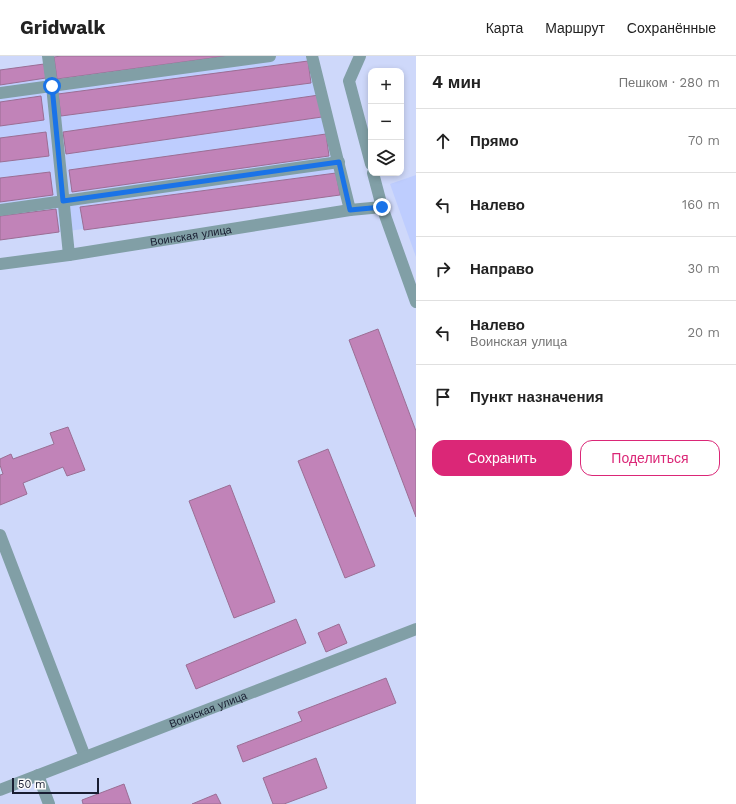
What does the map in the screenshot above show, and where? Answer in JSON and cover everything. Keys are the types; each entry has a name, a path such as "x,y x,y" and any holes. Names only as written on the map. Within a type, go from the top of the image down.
{"lane":[{"path":"48,56 69,255"},
{"path":"0,93 270,56"},
{"path":"312,56 350,210"},
{"path":"360,56 349,80 368,153"},
{"path":"0,210 339,162"},
{"path":"374,176 382,207 416,302"},
{"name":"Воинская улица","path":"0,264 69,255 350,210 382,207"},
{"path":"0,535 85,757"},
{"name":"Воинская улица","path":"0,790 416,629"},
{"path":"38,775 49,804"}],"shaded area":[{"path":"51,56 309,56 340,195 0,240 0,70 44,64"},
{"path":"416,175 416,257 390,184"}],"building":[{"path":"227,56 57,79 54,57"},
{"path":"308,61 311,83 61,116 58,94"},
{"path":"44,64 46,78 0,85 0,70"},
{"path":"319,95 322,117 66,154 63,132"},
{"path":"41,96 44,120 0,126 0,102"},
{"path":"46,132 49,156 0,162 0,138"},
{"path":"326,134 329,156 72,192 69,170"},
{"path":"50,172 53,195 0,202 0,178"},
{"path":"336,173 340,195 84,230 80,207"},
{"path":"56,209 59,232 0,240 0,216"},
{"path":"378,329 416,431 416,517 349,340"},
{"path":"68,427 85,470 67,476 63,467 23,483 27,494 0,505 0,475 3,474 0,459 11,454 13,459 54,444 50,433"},
{"path":"328,449 375,566 345,578 298,461"},
{"path":"230,485 275,602 234,618 189,501"},
{"path":"296,619 306,643 196,689 186,665"},
{"path":"339,624 347,643 326,652 318,633"},
{"path":"386,678 396,703 243,762 237,746 302,721 298,712"},
{"path":"316,758 327,788 284,804 273,804 263,778"},
{"path":"124,784 131,804 83,804 82,800"},
{"path":"216,794 221,804 192,804"}],"route":[{"path":"52,86 63,201 339,162 350,210 382,207"}]}
